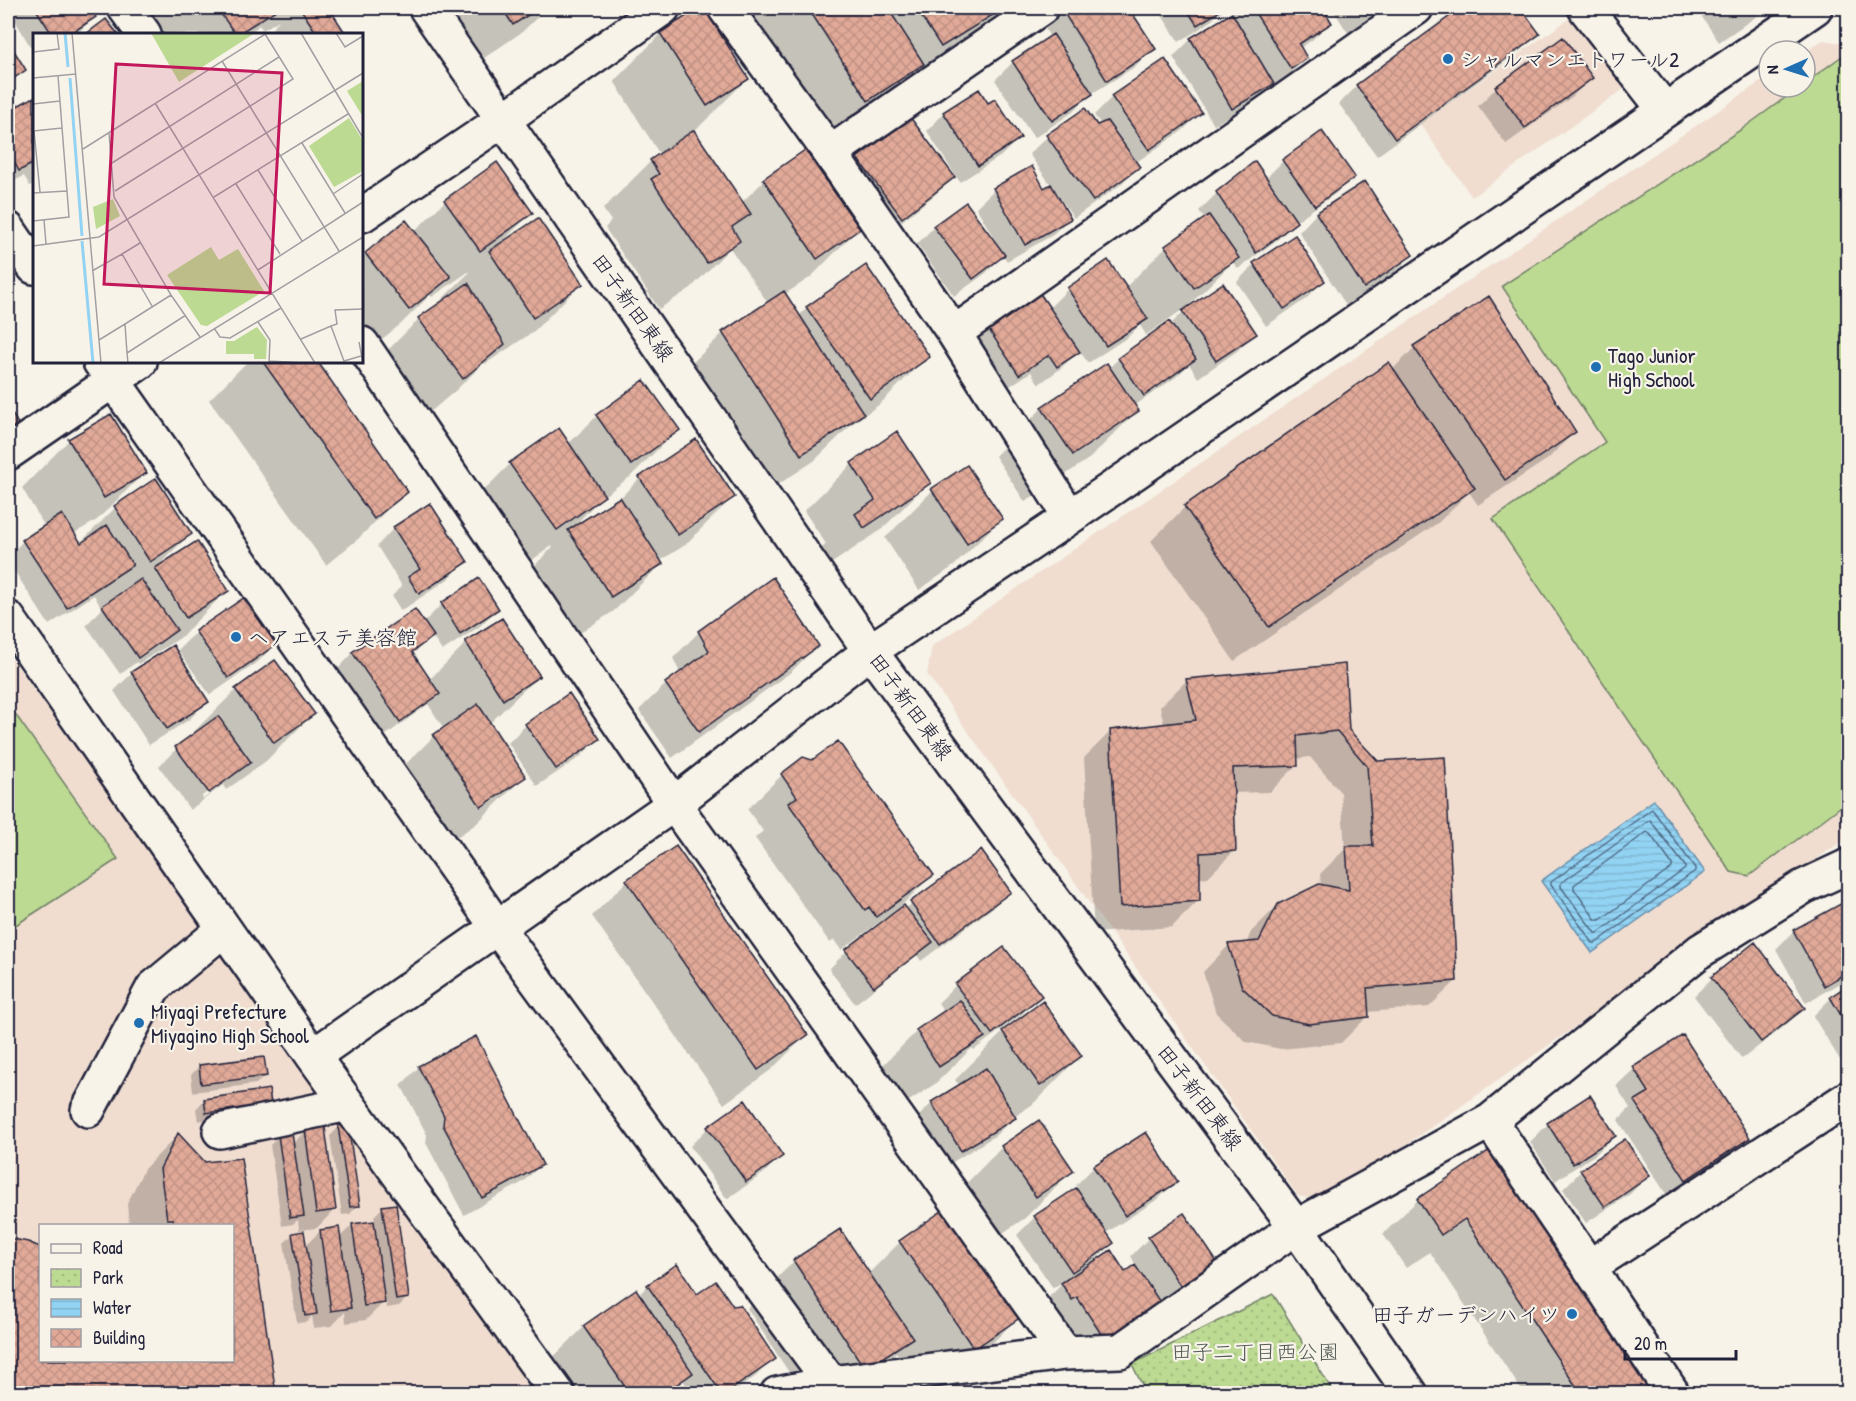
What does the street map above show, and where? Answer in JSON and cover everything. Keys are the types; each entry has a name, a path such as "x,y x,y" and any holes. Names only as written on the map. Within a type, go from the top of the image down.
{"street":[{"path":"125,8 143,33"},
{"name":"田子新田東線","path":"426,8 870,651 1296,1227 1411,1394"},
{"path":"363,214 663,8"},
{"path":"725,8 830,153 954,333 1070,517"},
{"path":"830,153 1041,8"},
{"path":"954,333 1416,8"},
{"path":"1585,8 1664,109"},
{"path":"313,1056 674,804 870,651 1815,8"},
{"path":"8,229 33,266"},
{"path":"363,345 674,804 1065,1353"},
{"path":"8,453 107,370 136,363"},
{"path":"107,370 497,927 831,1383"},
{"path":"8,618 313,1056 558,1394"},
{"path":"777,1394 831,1383 1065,1353 1120,1351 1296,1227 1490,1121 1700,951 1803,887 1848,866"},
{"path":"88,1110 153,988 224,928"},
{"path":"1589,1267 1848,1098"},
{"path":"220,1131 348,1104"},
{"path":"1490,1121 1673,1394"}],"shaded area":[{"path":"1577,13 1628,86 1472,197 1420,124"},
{"name":"Tago Junior High School","path":"1823,40 1848,44 1848,837 1325,1201 1298,1196 927,674 932,646 1757,84 1757,99 1817,99 1817,44"},
{"name":"Miyagi Prefecture Miyagino High School","path":"8,653 331,1107 537,1393 8,1393"}],"green space":[{"path":"1842,56 1848,66 1848,801 1749,876 1731,872 1493,519 1605,442 1502,286 1742,129 1783,99 1817,99 1817,74"},
{"path":"8,704 118,859 8,930"},
{"name":"田子二丁目西公園","path":"1273,1294 1334,1393 1146,1393 1132,1364"}],"water":[{"path":"1654,800 1705,872 1592,953 1541,881"}],"building":[{"path":"35,8 90,8 96,17 72,33 51,33"},
{"path":"217,8 279,8 240,33 234,33"},
{"path":"300,8 329,8 345,33 316,33"},
{"path":"502,8 539,8 513,25"},
{"path":"699,8 704,8 749,79 707,106 660,33"},
{"path":"808,8 888,8 924,64 868,101"},
{"path":"916,8 1004,8 941,47"},
{"path":"1065,8 1129,8 1156,49 1107,81 1062,10"},
{"path":"1186,8 1225,8 1197,25"},
{"path":"1252,8 1323,8 1332,23 1299,44 1307,58 1291,69"},
{"name":"シャルマンエトワール2","path":"1461,8 1521,8 1540,34 1395,139 1356,85"},
{"path":"1232,13 1274,84 1232,109 1190,38"},
{"path":"106,19 117,33 87,33"},
{"path":"1053,34 1093,94 1052,121 1012,61"},
{"path":"1563,37 1593,78 1525,128 1495,87"},
{"path":"8,41 26,70 8,82"},
{"path":"1165,59 1202,113 1149,150 1111,96"},
{"path":"979,89 988,103 995,99 1021,138 978,166 943,112"},
{"path":"33,98 33,164 19,171 8,150 8,111"},
{"path":"1085,108 1097,125 1107,121 1140,167 1093,201 1046,135"},
{"path":"910,117 955,177 902,218 857,158"},
{"path":"694,130 751,214 732,227 740,241 707,263 651,179 659,174 650,160"},
{"path":"1322,131 1355,177 1315,206 1282,160"},
{"path":"805,150 860,229 817,259 763,179"},
{"path":"1255,161 1297,222 1256,253 1216,192"},
{"path":"497,162 533,213 480,251 444,200"},
{"path":"1032,166 1044,188 1051,184 1071,219 1025,245 993,188"},
{"path":"1365,181 1413,255 1364,288 1316,213"},
{"path":"966,202 1005,255 973,279 933,226"},
{"path":"1209,215 1239,258 1194,288 1165,246"},
{"path":"538,218 583,284 533,318 489,251"},
{"path":"406,220 451,277 409,310 365,253"},
{"path":"1295,235 1325,281 1284,309 1253,263"},
{"path":"8,244 24,271 8,282"},
{"path":"1108,260 1148,319 1106,346 1067,288"},
{"path":"866,265 930,357 870,399 806,307"},
{"path":"468,283 505,344 463,379 418,318"},
{"path":"1223,283 1257,334 1216,361 1182,311"},
{"path":"1037,289 1080,352 1057,367 1049,355 1019,375 985,324"},
{"path":"784,291 864,414 801,455 722,332"},
{"path":"1489,296 1576,432 1505,480 1413,346"},
{"path":"1169,321 1196,359 1144,396 1118,358"},
{"path":"1389,362 1475,488 1269,627 1184,506"},
{"path":"264,363 319,363 408,492 374,519"},
{"path":"1107,363 1139,411 1073,455 1041,407"},
{"path":"644,380 680,430 631,465 596,415"},
{"path":"8,407 20,427 8,435"},
{"path":"111,414 147,473 104,498 68,439"},
{"path":"559,428 605,496 557,530 509,463"},
{"path":"897,431 931,483 864,528 855,514 875,500 851,463"},
{"path":"696,439 735,497 678,535 639,477"},
{"path":"967,465 1003,519 967,544 931,489"},
{"path":"156,478 192,534 150,562 114,506"},
{"path":"620,497 663,564 611,597 568,530"},
{"path":"430,503 468,562 419,594 408,577 420,569 393,527"},
{"path":"62,514 81,543 107,525 133,565 67,608 22,540"},
{"path":"197,541 229,591 186,618 155,568"},
{"path":"773,577 819,646 699,732 665,683 709,651 698,631"},
{"path":"479,578 499,609 460,634 441,603"},
{"path":"141,579 177,630 138,658 102,606"},
{"name":"ヘアエステ美容館","path":"245,597 277,644 228,678 195,631"},
{"path":"415,609 434,636 412,652 440,694 400,722 352,652"},
{"path":"502,618 540,676 503,700 465,641"},
{"path":"173,645 209,702 167,729 131,672"},
{"path":"275,660 315,714 274,743 235,689"},
{"path":"1345,664 1349,730 1378,761 1445,757 1457,981 1367,988 1369,1017 1309,1024 1272,1016 1242,987 1228,944 1259,941 1278,904 1319,884 1349,890 1346,846 1373,846 1367,766 1337,731 1297,736 1298,766 1233,768 1236,851 1200,853 1200,901 1120,907 1110,730 1196,720 1186,679"},
{"path":"569,693 600,739 556,769 525,724"},
{"path":"478,704 526,777 481,807 433,735"},
{"path":"218,716 251,762 209,793 175,747"},
{"path":"838,741 934,875 876,917 869,907 865,910 788,803 797,797 781,774 803,757 812,760"},
{"path":"676,846 808,1035 758,1070 626,880"},
{"path":"981,850 1011,892 940,944 910,902"},
{"path":"1846,901 1848,907 1848,972 1824,986 1793,930"},
{"path":"904,905 933,942 874,987 845,950"},
{"path":"1755,942 1805,1008 1761,1042 1711,977"},
{"path":"1004,947 1042,996 992,1034 955,984"},
{"path":"1848,985 1848,1027 1830,997"},
{"path":"960,1000 985,1037 939,1067 916,1030"},
{"path":"1043,1001 1082,1056 1040,1086 1002,1031"},
{"path":"1683,1035 1750,1138 1686,1180 1634,1101 1649,1092 1633,1067"},
{"path":"476,1036 543,1165 482,1198 443,1125 444,1116 418,1066"},
{"path":"264,1057 267,1076 201,1084 199,1065"},
{"path":"986,1068 1016,1118 961,1151 931,1102"},
{"path":"269,1089 271,1104 206,1113 204,1099"},
{"path":"1590,1095 1616,1136 1573,1164 1547,1123"},
{"path":"745,1100 783,1156 746,1182 707,1127"},
{"path":"1039,1120 1074,1171 1036,1197 1001,1146"},
{"path":"348,1124 360,1206 350,1207 338,1126"},
{"path":"325,1127 336,1210 316,1213 305,1129"},
{"path":"1146,1132 1178,1182 1125,1216 1093,1166"},
{"path":"178,1133 205,1162 241,1158 276,1394 8,1394 8,1238 39,1247 39,1362 234,1362 234,1224 174,1224 173,1219 167,1219 160,1169"},
{"path":"292,1133 304,1216 290,1218 278,1135"},
{"path":"1625,1139 1650,1176 1605,1207 1580,1170"},
{"name":"田子ガーデンハイツ","path":"1500,1143 1668,1394 1581,1394 1465,1219 1441,1235 1417,1199"},
{"path":"1076,1188 1114,1243 1072,1272 1034,1216"},
{"path":"396,1204 409,1298 396,1300 382,1206"},
{"path":"946,1208 1021,1317 974,1349 899,1241"},
{"path":"1184,1213 1219,1265 1183,1290 1148,1237"},
{"path":"374,1221 385,1303 364,1306 352,1224"},
{"path":"339,1227 351,1308 331,1311 320,1230"},
{"path":"840,1229 913,1338 865,1369 793,1260"},
{"path":"304,1231 317,1314 305,1316 292,1233"},
{"path":"1111,1250 1125,1272 1135,1265 1162,1305 1107,1343 1077,1297 1072,1300 1061,1283"},
{"path":"677,1264 697,1294 716,1281 733,1306 740,1305 776,1359 725,1394 722,1394 647,1285"},
{"path":"636,1289 693,1373 663,1394 630,1394 583,1326"}],"place":[{"name":"シャルマンエトワール2","path":"1448,59"},
{"name":"Tago Junior High School","path":"1596,367"},
{"name":"ヘアエステ美容館","path":"236,637"},
{"name":"Miyagi Prefecture Miyagino High School","path":"139,1023"},
{"name":"田子ガーデンハイツ","path":"1572,1314"}]}
